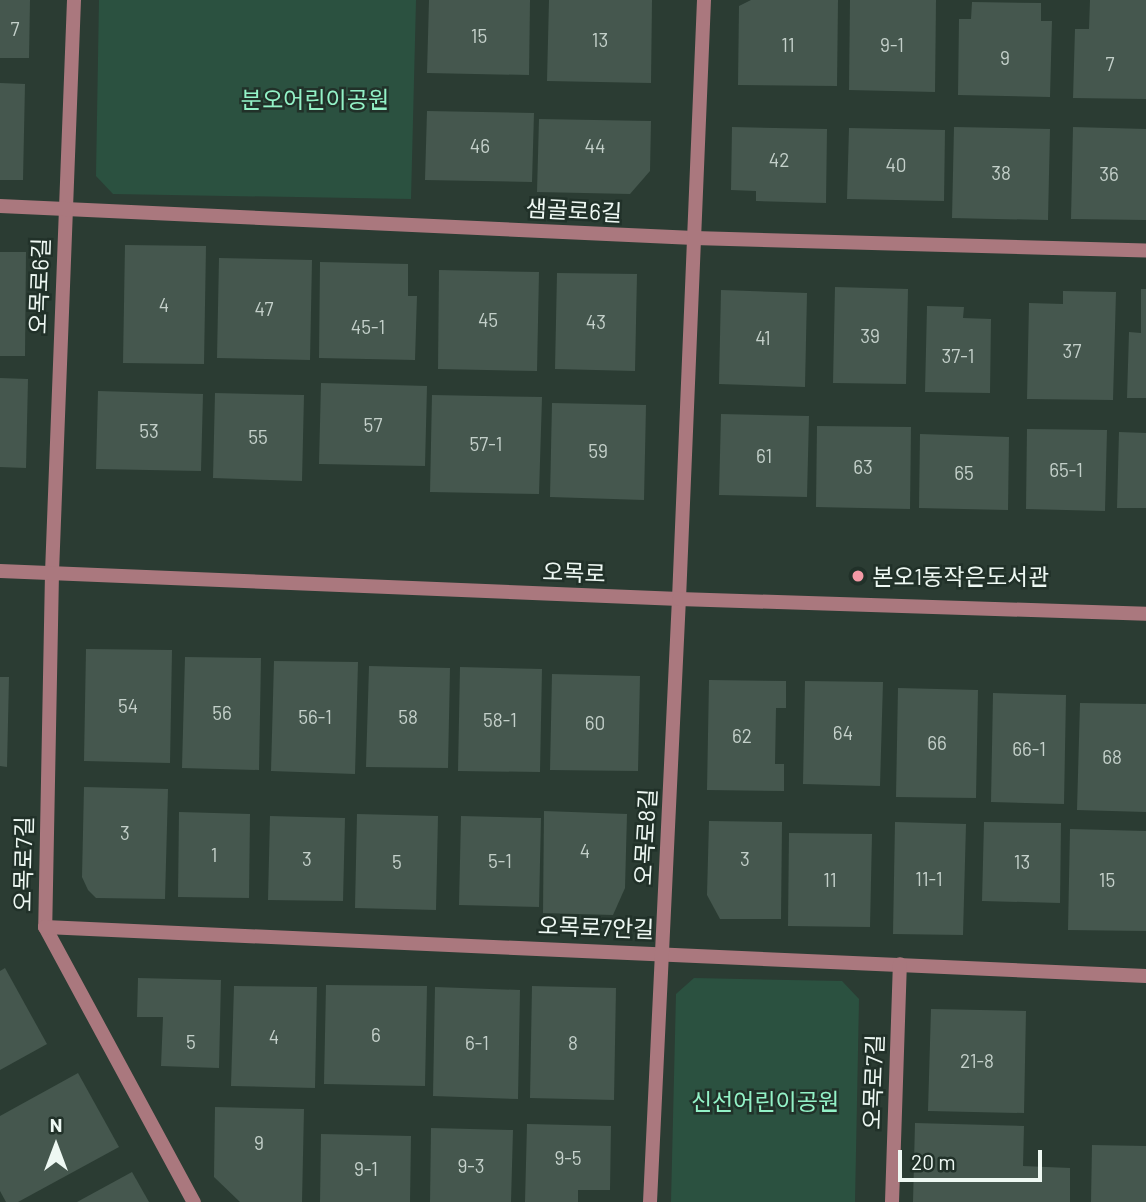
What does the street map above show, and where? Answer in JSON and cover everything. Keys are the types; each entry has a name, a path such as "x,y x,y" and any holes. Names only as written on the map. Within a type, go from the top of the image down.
{"street":[{"name":"오목로6길","path":"52,573 74,0"},
{"name":"오목로8길","path":"650,1202 704,0"},
{"name":"샘골로6길","path":"0,206 694,239 1146,251"},
{"name":"오목로","path":"0,571 679,599 1146,614"},
{"name":"오목로7길","path":"52,573 45,927 194,1202"},
{"name":"오목로7안길","path":"45,927 1146,976"},
{"name":"오목로7길","path":"892,1202 900,964"}],"green space":[{"name":"분오어린이공원","path":"99,0 416,0 411,199 113,194 96,176"},
{"name":"신선어린이공원","path":"694,978 842,981 859,999 855,1202 671,1202 676,994"}],"building":[{"path":"0,0 30,0 29,58 0,58"},
{"path":"429,0 530,0 529,75 427,73"},
{"path":"549,0 652,0 651,83 547,81"},
{"path":"751,0 838,0 837,86 738,85 739,6"},
{"path":"850,0 936,0 935,92 849,90"},
{"path":"1090,0 1146,0 1146,99 1073,98 1075,29 1089,29"},
{"path":"972,2 1041,3 1041,21 1052,21 1050,97 958,95 959,19 971,19"},
{"path":"0,83 25,84 23,180 0,180"},
{"path":"427,111 534,113 532,182 425,180"},
{"path":"539,119 651,121 650,171 630,194 537,192"},
{"path":"732,127 827,129 826,203 756,201 756,191 731,190"},
{"path":"954,127 1050,129 1048,220 952,218"},
{"path":"1073,127 1146,129 1146,220 1071,219"},
{"path":"849,128 945,130 944,201 847,199"},
{"path":"125,245 206,246 204,364 123,363"},
{"path":"0,252 26,252 25,356 0,356"},
{"path":"219,258 312,260 310,360 217,358"},
{"path":"320,262 408,264 408,296 417,296 415,360 319,358"},
{"path":"439,270 539,272 537,371 438,369"},
{"path":"557,273 637,274 635,371 555,369"},
{"path":"835,287 908,289 906,384 833,383"},
{"path":"1141,289 1146,289 1146,398 1127,398 1129,332 1141,333"},
{"path":"721,290 807,293 805,387 719,384"},
{"path":"1063,291 1116,292 1113,400 1027,399 1029,303 1063,304"},
{"path":"927,306 964,307 963,318 991,319 990,393 925,392"},
{"path":"0,378 28,379 26,468 0,467"},
{"path":"321,383 427,386 425,466 319,464"},
{"path":"98,391 203,394 201,471 96,469"},
{"path":"215,393 304,395 302,481 213,478"},
{"path":"432,395 542,397 539,494 430,492"},
{"path":"552,403 646,405 644,500 550,497"},
{"path":"721,414 809,416 807,497 719,495"},
{"path":"817,426 911,427 910,509 816,507"},
{"path":"1027,429 1107,430 1105,511 1026,509"},
{"path":"1119,432 1146,433 1146,508 1117,508"},
{"path":"920,434 1009,437 1008,510 919,508"},
{"path":"86,649 172,650 170,763 84,761"},
{"path":"185,657 261,658 259,770 182,768"},
{"path":"274,661 358,662 355,774 271,771"},
{"path":"369,666 450,668 448,768 366,767"},
{"path":"460,667 542,669 540,772 458,771"},
{"path":"552,674 640,676 638,771 550,770"},
{"path":"0,677 9,677 7,767 0,766"},
{"path":"709,680 786,681 786,708 776,708 775,764 784,764 784,791 707,790"},
{"path":"805,681 883,682 880,786 803,784"},
{"path":"898,688 978,690 976,798 896,797"},
{"path":"993,693 1066,695 1064,804 991,802"},
{"path":"1080,703 1146,704 1146,812 1077,810"},
{"path":"84,787 168,789 165,899 96,898 88,890 82,877"},
{"path":"544,811 627,814 625,888 613,915 543,913"},
{"path":"179,812 250,814 249,898 178,897"},
{"path":"357,814 438,816 436,910 355,908"},
{"path":"270,816 345,818 343,901 268,900"},
{"path":"461,816 541,818 539,907 459,905"},
{"path":"709,821 782,822 781,919 720,919 707,895"},
{"path":"895,822 966,824 963,935 893,934"},
{"path":"984,822 1061,823 1060,903 982,901"},
{"path":"1070,829 1146,831 1146,931 1068,930"},
{"path":"789,833 872,834 870,927 788,926"},
{"path":"5,968 47,1044 0,1070 0,971"},
{"path":"138,978 221,980 219,1068 161,1066 163,1017 137,1017"},
{"path":"326,985 427,986 425,1086 324,1084"},
{"path":"234,986 317,987 315,1088 231,1086"},
{"path":"532,986 616,988 614,1100 530,1098"},
{"path":"435,987 520,990 518,1099 433,1096"},
{"path":"931,1009 1026,1011 1024,1113 928,1111"},
{"path":"78,1073 119,1147 18,1202 6,1202 0,1191 0,1116"},
{"path":"215,1107 304,1109 302,1202 240,1202 214,1177"},
{"path":"915,1123 1024,1126 1023,1166 1070,1168 1070,1202 913,1202"},
{"path":"527,1124 611,1126 610,1190 578,1190 578,1202 525,1202"},
{"path":"431,1128 513,1130 511,1202 430,1202"},
{"path":"321,1134 411,1136 410,1202 320,1202"},
{"path":"1092,1145 1146,1146 1146,1202 1091,1202"},
{"path":"132,1172 149,1202 77,1202"}],"place":[{"name":"본오1동작은도서관","path":"858,576"}]}
